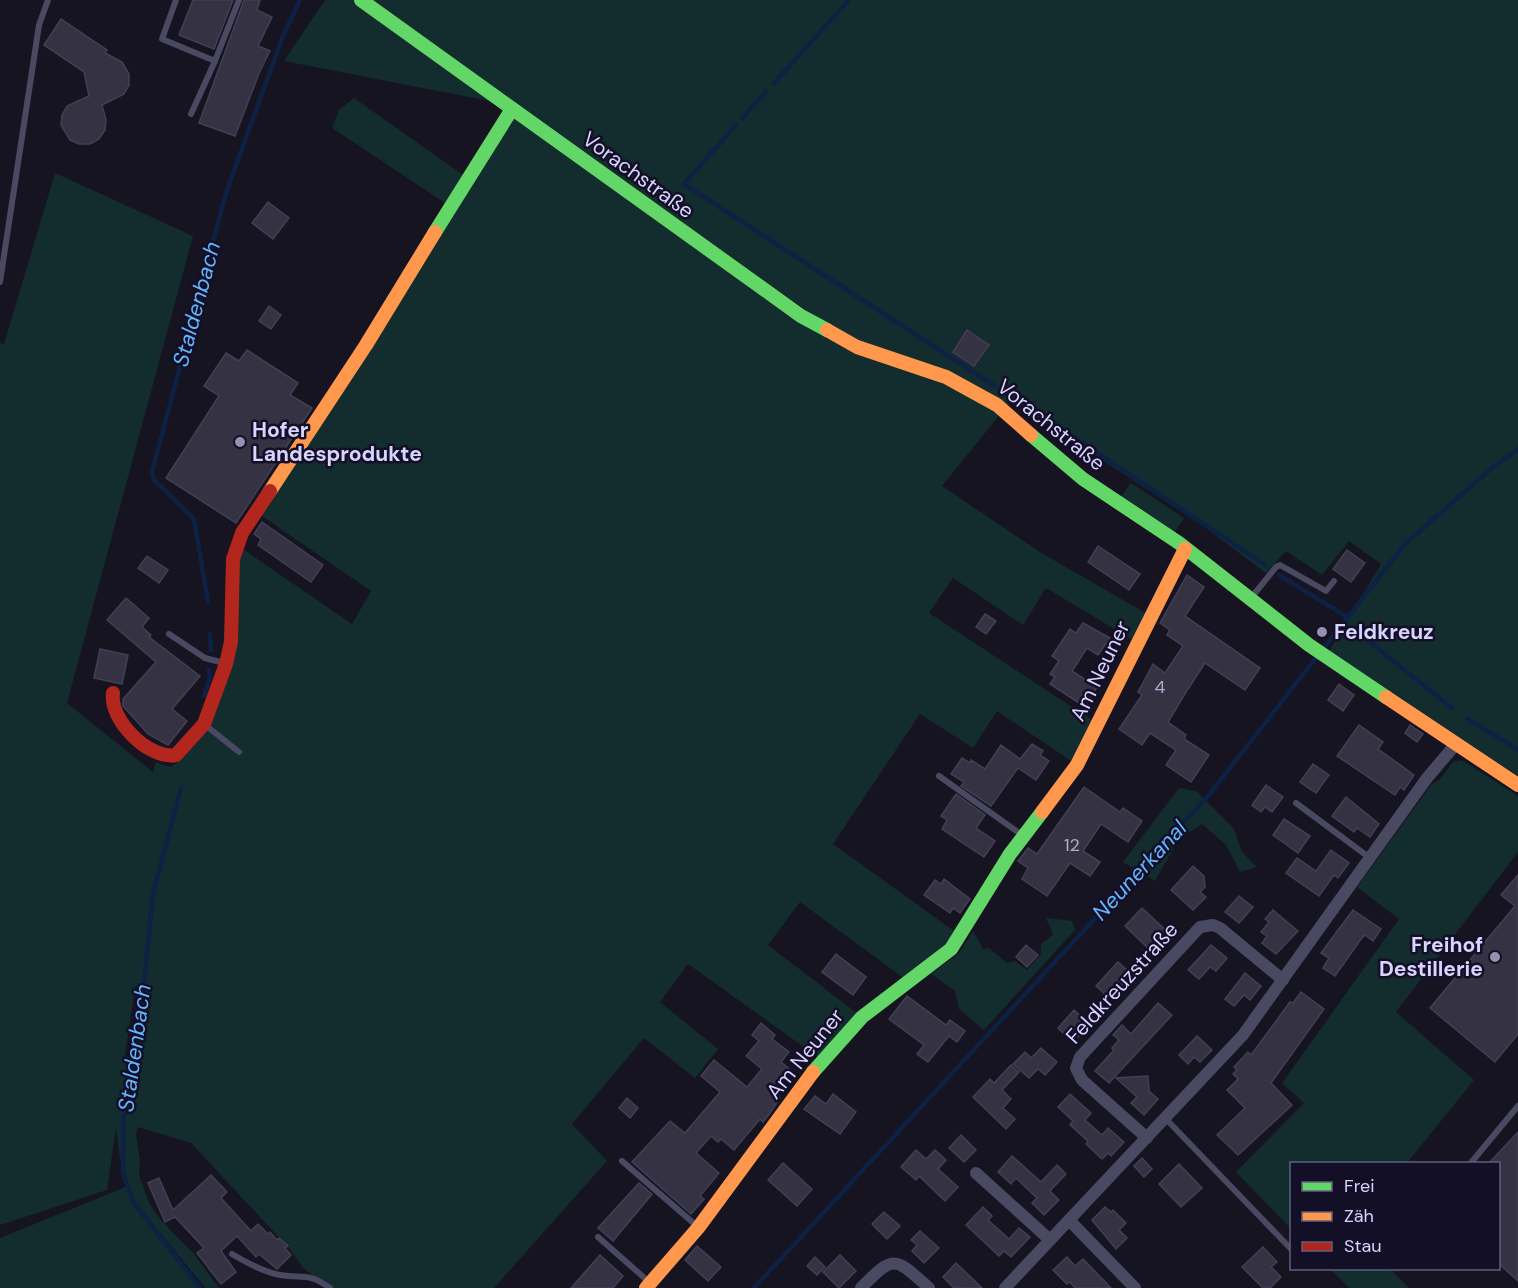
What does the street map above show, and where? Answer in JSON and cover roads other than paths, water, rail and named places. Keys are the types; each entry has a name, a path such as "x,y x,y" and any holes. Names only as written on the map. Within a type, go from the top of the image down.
{"street":[{"name":"Vorachstraße","path":"362,0 801,316 857,347 946,377 997,405 1083,479 1185,549 1309,645 1518,785"},
{"path":"113,693 113,710 120,721 142,742 164,757 171,758 176,755 204,724 226,664 231,642 233,559 242,533 366,345 479,158 512,110"},
{"name":"Am Neuner","path":"648,1286 698,1228 835,1046 862,1017 951,949 1023,836 1077,765 1185,549"},
{"path":"1005,1288 1243,1035 1426,778 1456,744"},
{"name":"Feldkreuzstraße","path":"1147,1138 1082,1080 1076,1068 1080,1057 1200,927 1207,924 1220,928 1283,980"},
{"path":"976,1173 1050,1240"},
{"path":"1069,1220 1135,1288"},
{"path":"861,1288 886,1264 894,1262 908,1269 929,1288"}],"lane":[{"path":"0,282 39,25 48,0"},
{"path":"176,0 162,39 215,61"},
{"path":"191,114 239,0"},
{"path":"1249,600 1276,567 1281,565 1326,591 1334,581"},
{"path":"169,634 205,658 226,664"},
{"path":"204,724 239,752"},
{"path":"939,777 1023,836"},
{"path":"1296,803 1370,858"},
{"path":"1472,1162 1518,1106"},
{"path":"1166,1119 1290,1248"},
{"path":"622,1161 698,1228"},
{"name":"Am Neuner","path":"598,1237 648,1286"},
{"path":"232,1254 254,1267 279,1275 309,1276 330,1288"}],"waterway":[{"name":"Staldenbach","path":"208,602 194,519 154,480 152,472 226,193 283,36 300,0"},
{"path":"774,83 849,0"},
{"path":"742,118 766,92"},
{"path":"736,125 684,184 995,386"},
{"path":"1023,403 1265,565"},
{"name":"Neunerkanal","path":"754,1288 1208,796 1405,544 1493,467 1518,449"},
{"path":"1279,575 1347,617"},
{"name":"Staldenbach","path":"210,634 211,650"},
{"path":"1334,634 1349,637"},
{"path":"1367,640 1452,708"},
{"name":"Staldenbach","path":"204,696 210,677 209,670"},
{"path":"1468,719 1518,750"},
{"name":"Staldenbach","path":"181,788 153,894 141,1013 123,1122 123,1173 134,1203 200,1288"}],"place":[{"name":"Hofer Landesprodukte","path":"240,442"},
{"name":"Feldkreuz","path":"1322,632"},
{"name":"Freihof Destillerie","path":"1495,957"}]}
